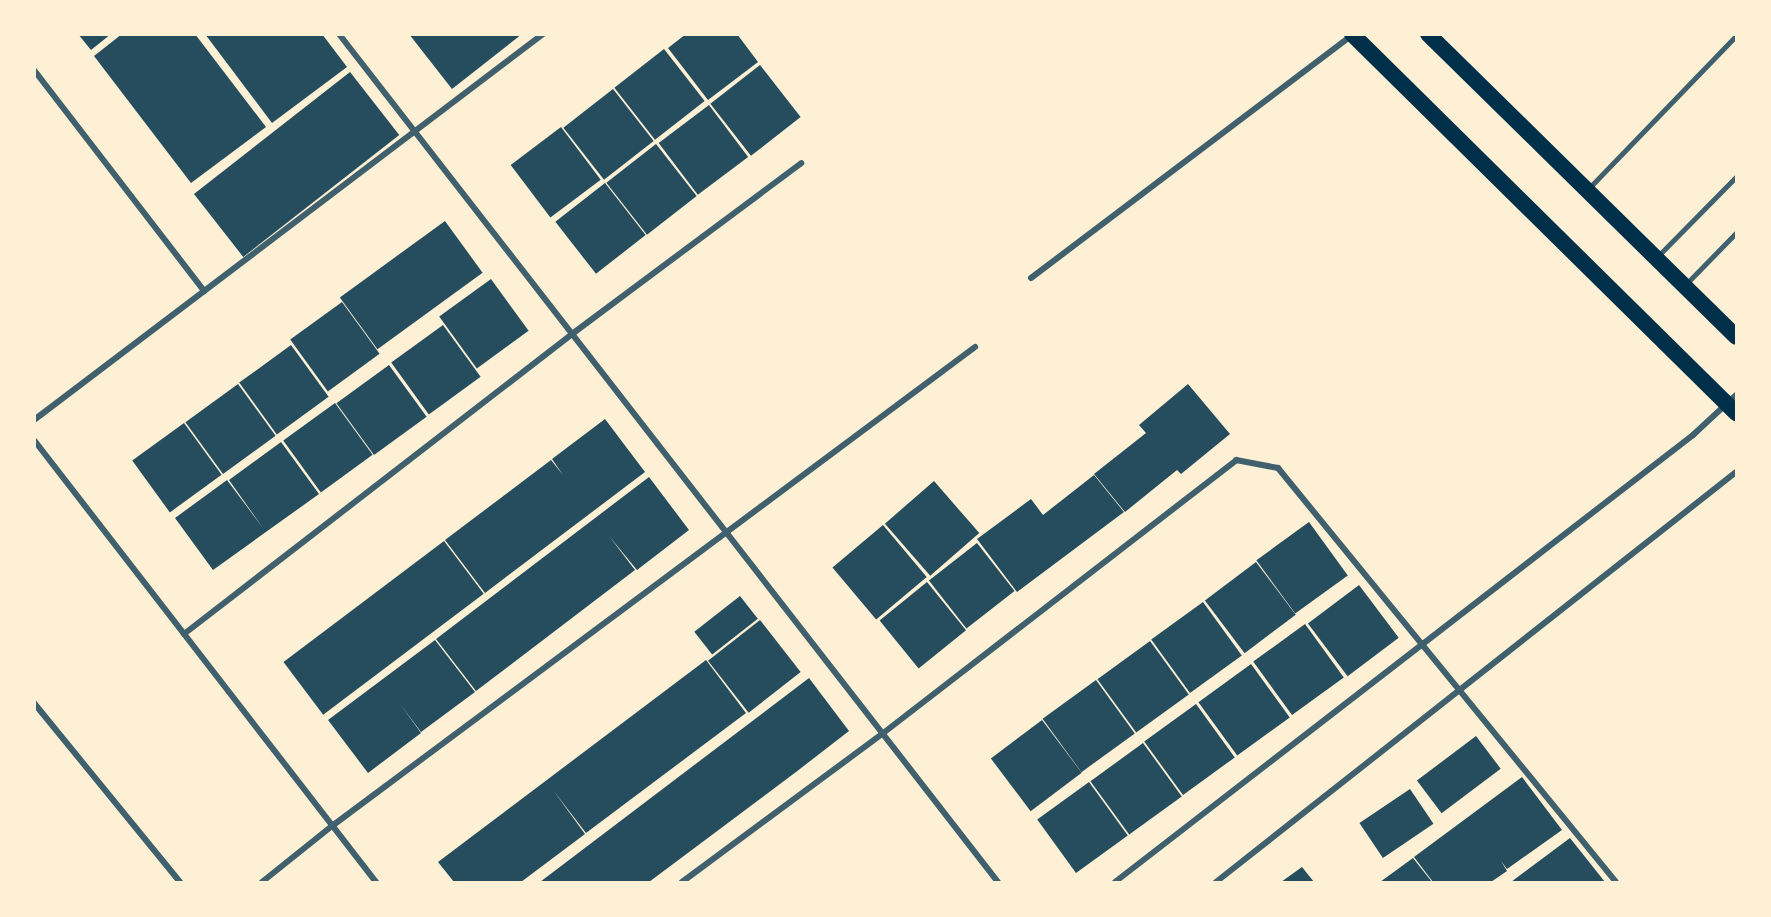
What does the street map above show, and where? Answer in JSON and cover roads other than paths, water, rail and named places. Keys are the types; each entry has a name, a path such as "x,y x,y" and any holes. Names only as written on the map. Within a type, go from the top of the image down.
{"highway":[{"path":"1428,34 1736,336"},
{"path":"1352,35 1733,404"}],"street":[{"path":"339,34 998,882"},
{"path":"34,420 543,34"},
{"path":"1031,278 1352,35"},
{"path":"34,70 204,291"},
{"path":"184,634 572,334 801,164"},
{"path":"262,882 332,826 975,347"},
{"path":"1115,882 1733,404"},
{"path":"34,440 376,882"},
{"path":"682,882 882,734 1236,460 1278,468 1616,882"},
{"path":"1216,882 1737,472"},
{"path":"34,703 180,882"}],"lane":[{"path":"1587,190 1737,36"},
{"path":"1656,258 1737,177"},
{"path":"1684,286 1737,233"}]}
